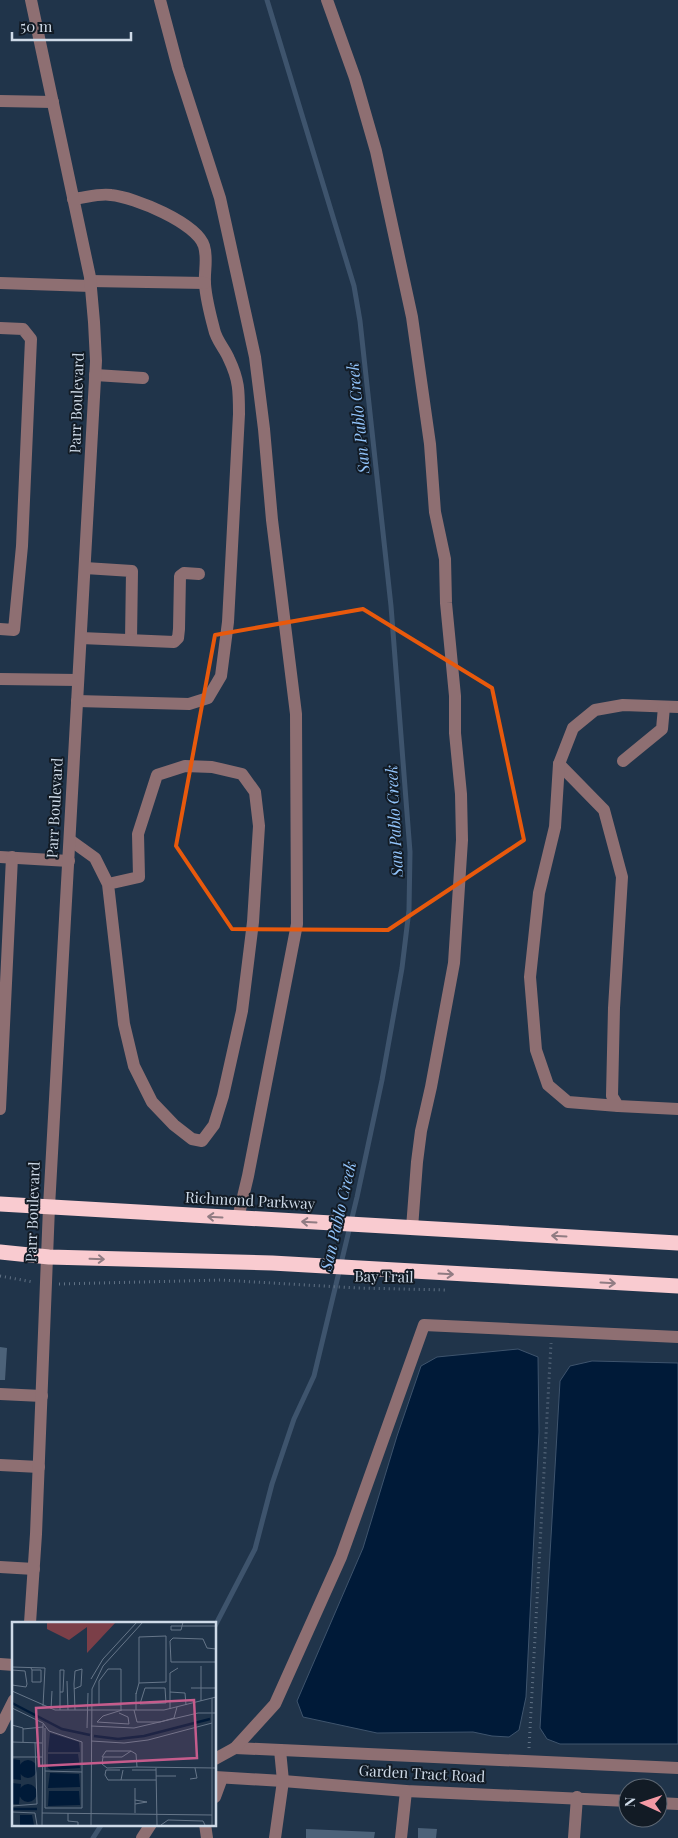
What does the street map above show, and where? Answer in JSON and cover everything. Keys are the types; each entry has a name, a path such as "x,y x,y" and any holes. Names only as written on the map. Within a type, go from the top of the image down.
{"highway":[{"name":"Richmond Parkway","path":"0,1204 678,1243"},
{"path":"0,1252 48,1257 272,1263 678,1286"}],"street":[{"name":"Parr Boulevard","path":"30,1622 39,1467 49,1207 95,375 91,284 31,0"},
{"path":"160,0 178,68 220,198 253,348 262,411 272,520 296,714 297,924 248,1176 238,1218"},
{"path":"327,0 355,78 376,151 412,317 430,444 435,512 445,559 447,613 455,696 455,733 461,794 462,840 454,963 417,1162 412,1228"},
{"path":"0,101 53,102"},
{"path":"73,199 109,194 127,198 190,227 204,244 207,303 214,332 229,358 239,384 228,622 222,676 208,698 189,704 77,701"},
{"path":"0,284 205,283"},
{"path":"0,328 23,329 31,339 22,546 14,630 0,629"},
{"path":"95,375 143,378"},
{"path":"85,568 132,571 131,640"},
{"path":"81,638 174,642 178,638 179,629 180,576 184,573 199,574"},
{"path":"0,679 78,680"},
{"path":"678,707 623,705 595,710 573,728 559,764 555,827 538,893 530,977 536,1050 548,1085 568,1102 678,1109"},
{"path":"623,761 662,729 664,707"},
{"path":"559,764 604,810 622,877 616,969 612,1096 618,1106"},
{"path":"70,840 95,858 108,884 124,1024 134,1066 152,1102 174,1125 192,1139 202,1141 214,1125 242,1011 253,922 259,826 255,792 242,774 212,767 185,766 157,775 138,834 139,877 108,884"},
{"path":"0,1109 6,857 68,861"},
{"path":"216,1758 235,1748 275,1704 341,1557 424,1325 678,1337"},
{"path":"0,1394 42,1396"},
{"path":"0,1465 39,1467"},
{"path":"0,1567 34,1569"},
{"path":"0,1728 12,1704"},
{"path":"235,1748 678,1768"},
{"path":"275,1838 283,1780 280,1750"},
{"path":"216,1792 219,1777"},
{"name":"Garden Tract Road","path":"219,1777 283,1780 406,1791 618,1800"},
{"path":"401,1838 406,1791"},
{"path":"574,1838 577,1797"},
{"path":"142,1838 150,1826"}],"path":[{"name":"Bay Trail","path":"0,1276 46,1284 221,1280 357,1288 449,1290"},
{"path":"528,1761 551,1331"}],"highlighted area":[{"path":"363,609 492,688 524,840 388,930 232,929 176,846 215,635"}],"water":[{"path":"518,1349 538,1357 539,1432 526,1697 519,1730 509,1737 473,1732 377,1733 303,1717 297,1701 363,1548 397,1436 421,1366 437,1357"},
{"path":"592,1361 678,1363 678,1744 560,1744 547,1739 540,1728 560,1381 570,1366"}],"building":[{"path":"0,1347 7,1348 5,1380 0,1380"},
{"path":"418,1828 437,1829 436,1838 418,1838"},
{"path":"306,1829 375,1832 374,1838 306,1838"}],"waterway":[{"name":"San Pablo Creek","path":"216,1624 255,1549 272,1484 294,1419 314,1376 357,1197 382,1080 402,968 409,910 410,852 391,606 360,321 354,286 267,0"},
{"name":"San Pablo Creek","path":"93,1838 101,1826"}]}
